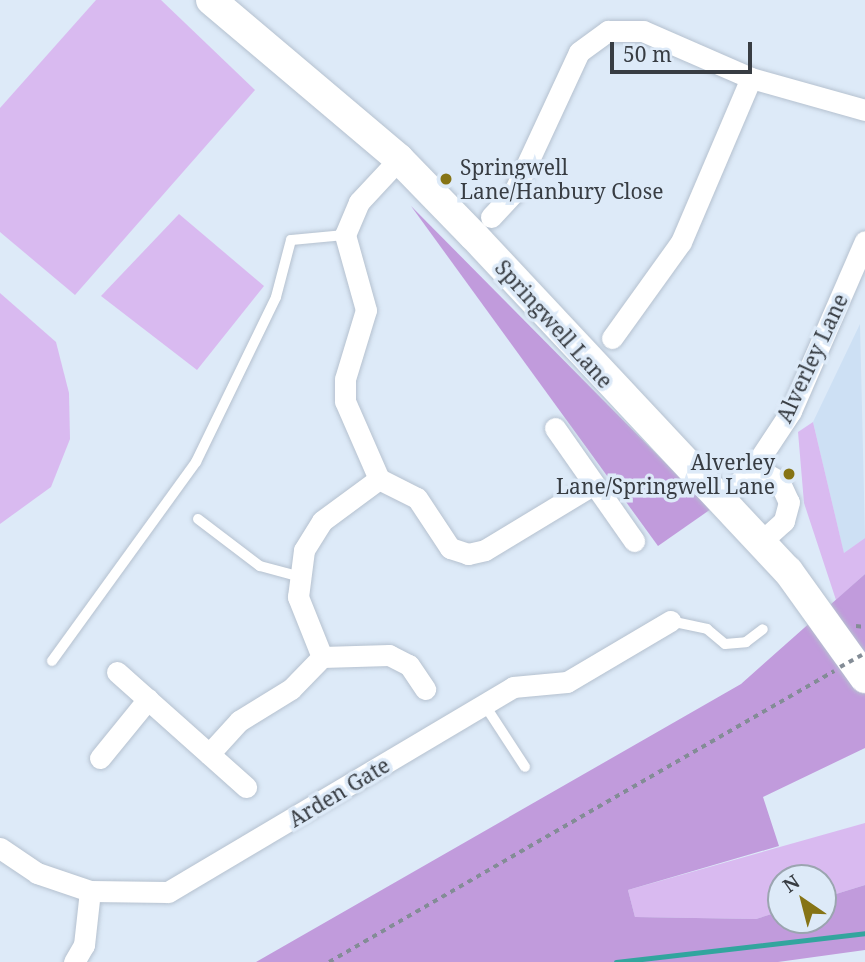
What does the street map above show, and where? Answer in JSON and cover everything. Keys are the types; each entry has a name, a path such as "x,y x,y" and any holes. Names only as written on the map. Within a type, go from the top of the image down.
{"street":[{"name":"Springwell Lane","path":"211,0 399,159 761,542 837,632 853,673"},
{"path":"491,217 514,192 579,52 594,39 608,32 643,31 751,78 865,110"},
{"path":"612,338 681,242 751,78"},
{"path":"399,159 359,202 345,234 366,310 345,379 345,401 379,479 417,498 450,548 468,554 485,550 594,484"},
{"name":"Alverley Lane","path":"720,501 754,467 791,411 865,241"},
{"path":"555,428 634,541"},
{"path":"754,467 779,481 789,502 784,522 761,542"},
{"path":"322,657 303,613 298,576 303,550 322,521 379,479"},
{"name":"Arden Gate","path":"0,848 37,873 90,891 142,897 180,886 522,683 577,677 670,621"},
{"path":"209,754 239,721 291,689 322,657 389,655 409,665 425,689"},
{"path":"117,672 246,787"},
{"path":"100,758 148,699"},
{"path":"74,962 84,945 90,891"}],"lane":[{"path":"52,661 195,462 276,297 291,240 345,234"},
{"path":"198,519 260,566 298,576"},
{"path":"670,621 707,629 725,644 746,642 763,629"},
{"path":"484,704 525,767"}],"path":[{"path":"329,962 853,673 865,653"}],"shaded area":[{"path":"96,0 161,0 255,90 75,295 0,232 0,108"},
{"path":"411,206 711,509 658,546"},
{"path":"179,214 264,286 197,370 101,296"},
{"path":"0,293 56,342 69,393 70,439 51,487 0,524"},
{"path":"860,324 865,538 844,554 813,422"},
{"path":"813,422 844,553 865,538 865,574 836,600 804,503 798,432"},
{"path":"865,574 865,748 763,797 779,846 628,890 635,917 756,919 767,915 767,934 837,934 837,894 865,885 865,950 778,962 256,962 741,684"},
{"path":"865,823 865,885 837,894 837,864 767,864 767,915 756,919 635,917 628,890"}],"waterway":[{"path":"616,962 865,933"}],"place":[{"name":"Springwell Lane/Hanbury Close","path":"446,179"},
{"name":"Alverley Lane/Springwell Lane","path":"789,474"}]}
